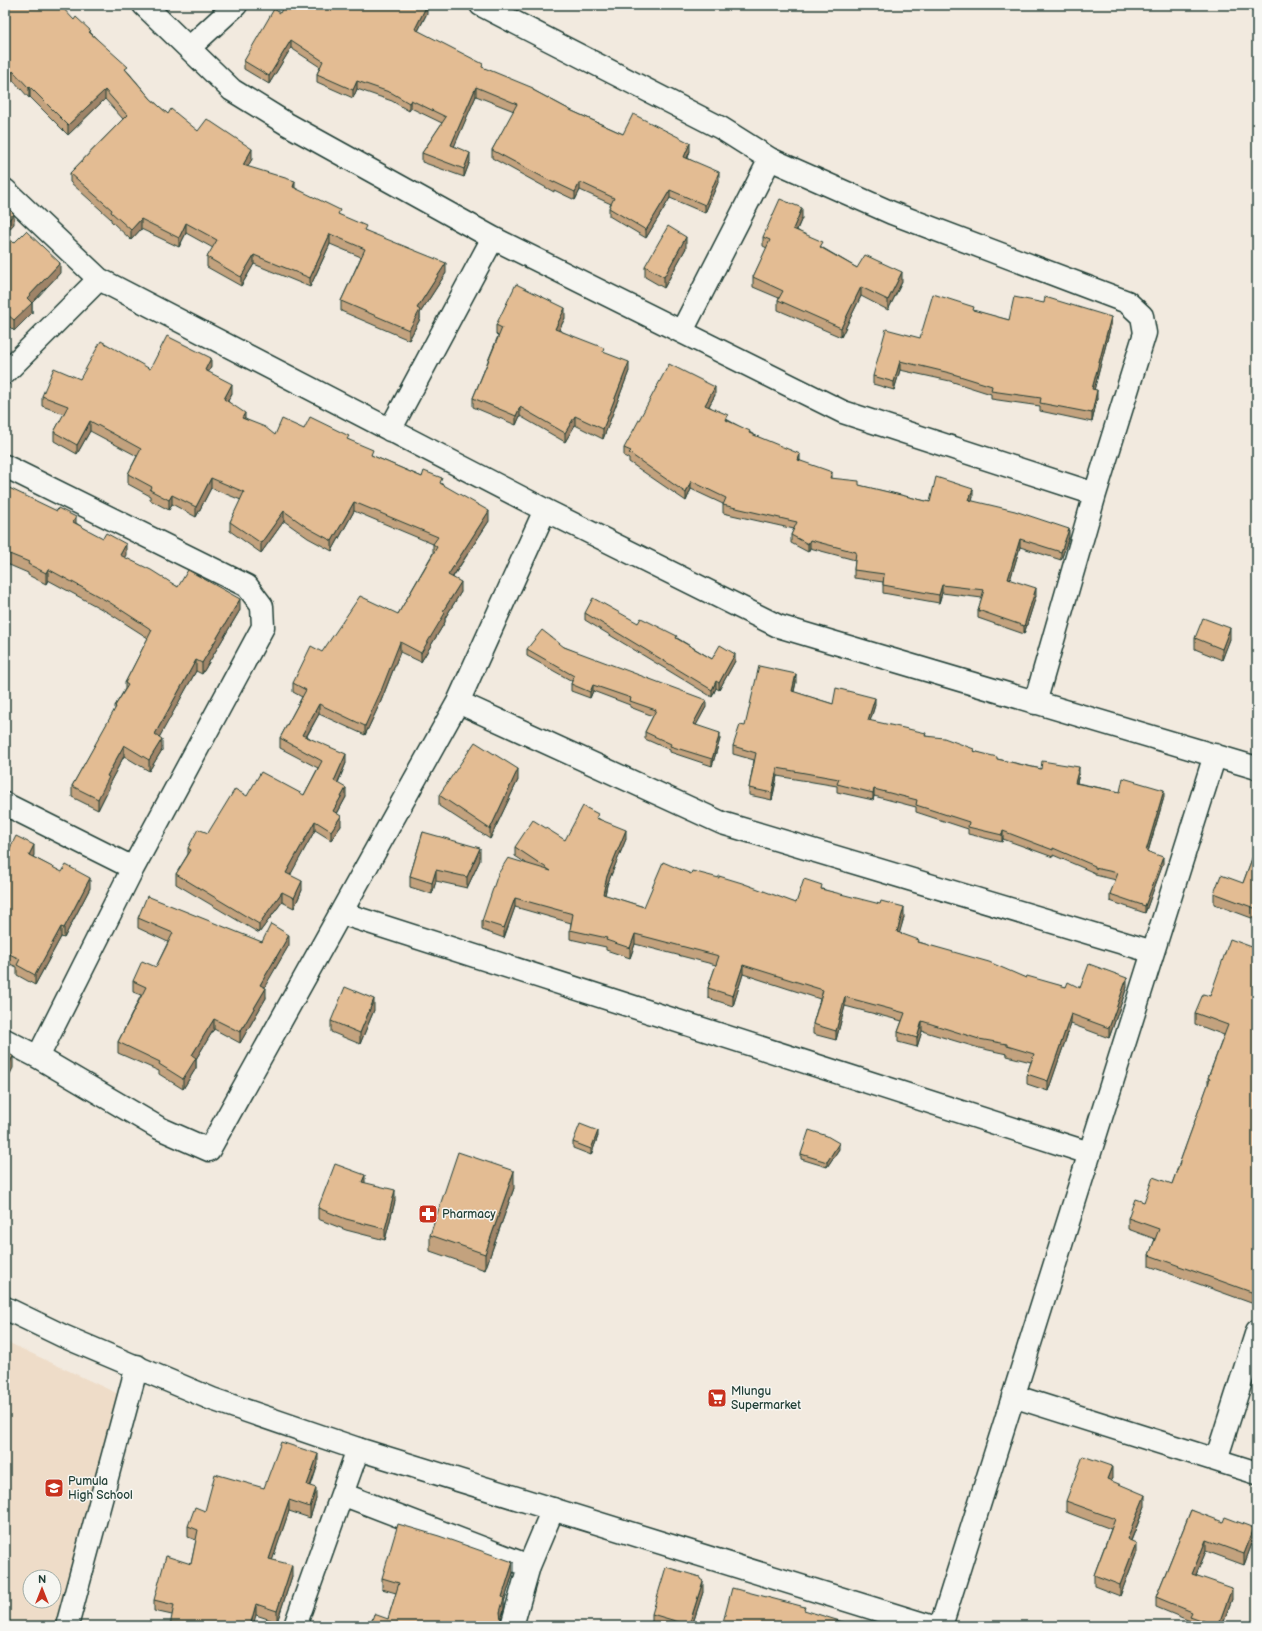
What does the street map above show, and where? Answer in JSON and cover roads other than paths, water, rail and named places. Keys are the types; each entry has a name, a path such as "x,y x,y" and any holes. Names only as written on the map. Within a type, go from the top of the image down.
{"street":[{"path":"144,5 232,90 287,124 492,238 843,412 1095,494"},
{"path":"189,48 236,5"},
{"path":"481,5 720,128 770,159 892,213 1128,302 1142,316 1145,333 1095,494 1035,703"},
{"path":"682,331 770,159"},
{"path":"5,190 100,279 545,510 778,626 1257,768"},
{"path":"390,430 492,238"},
{"path":"5,374 100,279"},
{"path":"5,466 247,586 262,606 263,627 133,868 38,1057"},
{"path":"5,1040 38,1057 159,1128 209,1150 458,702 545,510"},
{"path":"458,702 722,823 1153,952"},
{"path":"941,1626 1215,755"},
{"path":"5,804 133,868"},
{"path":"341,913 1089,1153"},
{"path":"5,1308 63,1336 212,1398 358,1449 930,1626"},
{"path":"1216,1460 1257,1331"},
{"path":"67,1626 137,1366"},
{"path":"1013,1396 1257,1473"},
{"path":"295,1626 358,1449"},
{"path":"342,1494 529,1566"},
{"path":"512,1626 529,1566 553,1509"}],"place":[{"name":"Pharmacy","path":"428,1214"},
{"name":"Mlungu Supermarket","path":"717,1398"},
{"name":"Pumula High School","path":"54,1488"}]}
